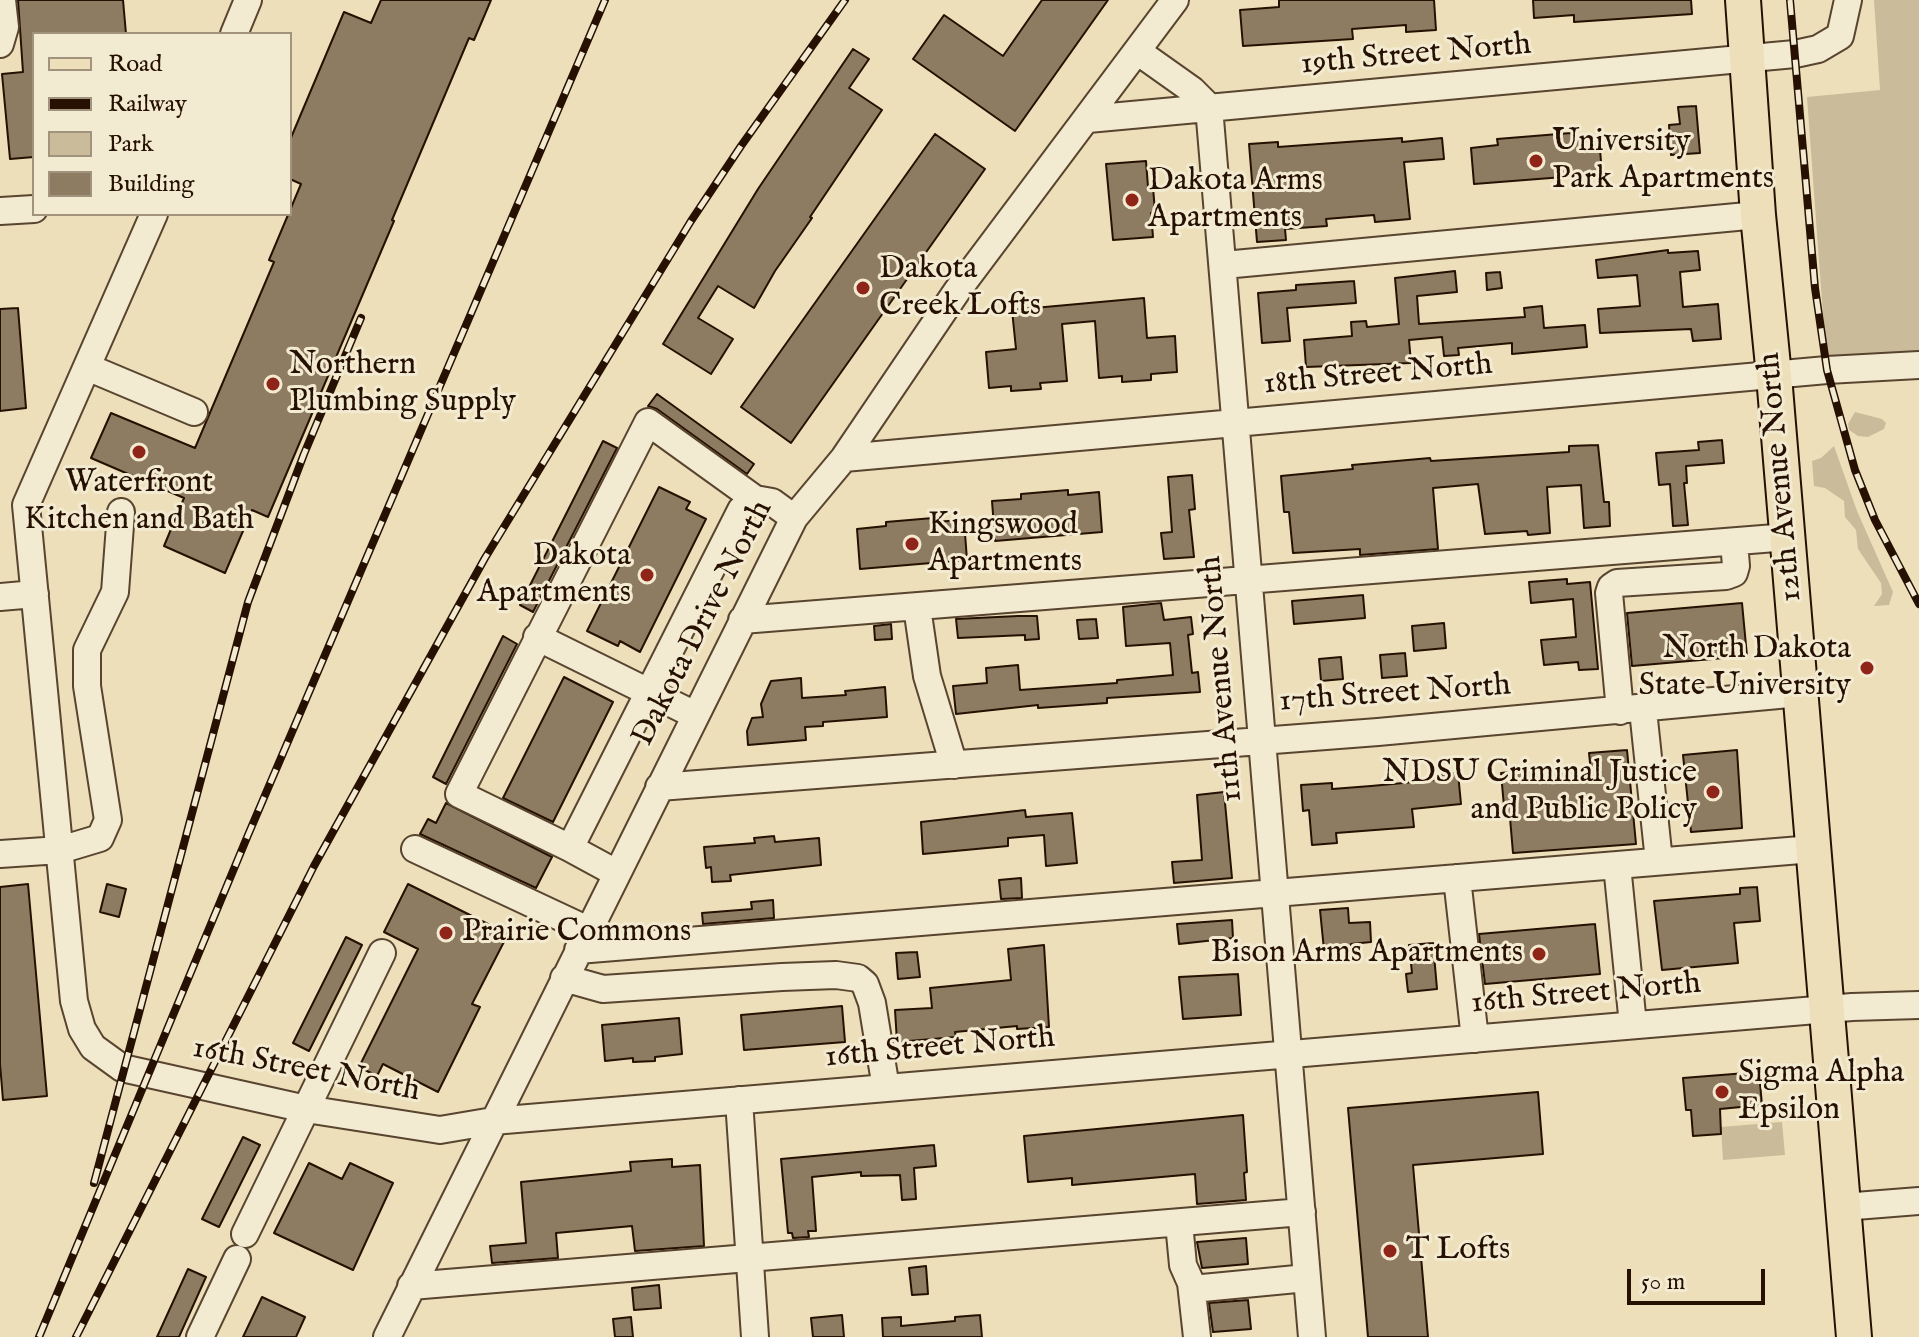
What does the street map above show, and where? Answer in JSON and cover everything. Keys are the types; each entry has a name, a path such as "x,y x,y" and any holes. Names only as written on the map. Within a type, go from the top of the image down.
{"main road":[{"name":"12th Avenue North","path":"1743,0 1758,215 1788,537 1854,1337"}],"street":[{"path":"0,44 5,27 2,0"},
{"path":"235,32 248,0"},
{"name":"Dakota Drive North","path":"387,1337 794,518 844,458 957,291 1175,0"},
{"name":"19th Street North","path":"1088,119 1748,59 1818,49 1840,36 1848,0"},
{"path":"1137,51 1192,90 1209,107"},
{"name":"11th Avenue North","path":"1209,107 1312,1337"},
{"path":"0,211 32,209"},
{"path":"1224,265 1758,215"},
{"path":"60,850 26,505 153,216"},
{"name":"18th Street North","path":"844,458 1827,370 1919,365"},
{"path":"87,367 194,412"},
{"path":"616,873 459,794 537,637 648,422 755,499 772,502 794,518"},
{"path":"570,848 741,510 755,499"},
{"path":"0,854 60,850 100,838 108,820 87,686 87,650 115,592 121,512"},
{"path":"742,620 1788,537"},
{"path":"1659,861 1609,593 1617,583 1734,573 1734,542"},
{"path":"0,597 35,594"},
{"path":"917,607 927,676 954,765"},
{"path":"537,637 695,715"},
{"name":"17th Street North","path":"659,787 1631,710 1800,693"},
{"path":"415,849 583,940 1275,894 1813,849"},
{"name":"16th Street North","path":"60,850 74,1001 82,1029 93,1047 122,1068 306,1109 440,1130 493,1121 739,1100 1826,1009 1919,1005"},
{"path":"1617,865 1633,1025"},
{"path":"1457,878 1475,1039"},
{"path":"245,1234 382,953"},
{"path":"564,978 603,989 796,976 858,978 865,984 872,1003 886,1088"},
{"path":"739,1100 755,1337"},
{"path":"1843,1207 1919,1201"},
{"path":"411,1286 1302,1212"},
{"path":"1179,1223 1183,1265 1192,1289 1197,1337"},
{"path":"200,1337 237,1259"},
{"path":"1192,1289 1307,1278"}],"green space":[{"path":"1874,0 1919,0 1919,365 1827,370 1807,97 1880,90"},
{"path":"1855,412 1882,419 1886,423 1884,429 1868,437 1858,436 1849,430 1848,424"},
{"path":"1834,446 1857,511 1893,592 1889,605 1874,606 1882,594 1881,583 1858,549 1856,530 1845,517 1844,501 1825,488 1814,486 1812,461 1821,458"},
{"path":"1782,1122 1785,1155 1723,1160 1721,1127"}],"building":[{"path":"18,0 123,0 126,32 32,32 32,157 10,159 2,74 23,72"},
{"path":"381,0 491,0 474,40 469,38 268,517 252,510 225,573 164,546 184,498 91,458 111,413 195,448 274,262 269,260 288,216 292,216 292,205 301,184 292,180 292,135 344,12 371,23"},
{"path":"1042,0 1108,0 1015,131 913,59 944,15 1003,56"},
{"path":"1279,0 1434,0 1436,30 1406,32 1406,25 1352,29 1353,39 1243,46 1240,10 1279,7"},
{"path":"1533,0 1691,0 1692,14 1574,22 1574,15 1534,18"},
{"path":"853,49 869,59 849,88 882,110 775,271 754,308 718,286 698,318 733,339 711,374 663,344 758,189"},
{"path":"1696,106 1700,153 1671,155 1669,125 1680,124 1678,107"},
{"name":"University Park Apartments","path":"1571,133 1572,139 1599,137 1602,174 1474,184 1471,148 1498,145 1497,139"},
{"name":"Dakota Creek Lofts","path":"935,134 985,169 791,443 741,407"},
{"path":"1402,138 1402,142 1442,138 1444,159 1404,162 1410,219 1375,222 1374,215 1326,219 1327,226 1285,229 1286,240 1257,242 1249,144 1278,142 1278,147"},
{"name":"Dakota Arms Apartments","path":"1146,161 1148,187 1153,187 1153,237 1113,240 1106,164"},
{"path":"1668,250 1668,253 1698,251 1700,270 1680,272 1683,307 1718,304 1721,339 1693,341 1691,329 1600,333 1598,309 1640,306 1637,275 1598,278 1596,260"},
{"path":"1455,271 1457,292 1417,296 1419,324 1525,317 1524,308 1542,306 1544,328 1585,325 1587,347 1512,354 1512,343 1458,348 1459,355 1444,356 1442,337 1409,340 1411,363 1306,367 1304,340 1352,336 1351,322 1366,321 1367,327 1399,324 1395,278"},
{"path":"1500,272 1502,288 1487,290 1486,273"},
{"path":"1354,281 1356,303 1287,308 1290,341 1262,343 1258,293 1296,290 1296,285"},
{"path":"1144,298 1147,338 1175,336 1177,372 1151,374 1151,380 1122,382 1122,376 1099,378 1095,321 1062,324 1067,381 1040,383 1041,389 1011,391 1011,386 989,388 986,352 1016,349 1012,310"},
{"path":"18,308 26,408 0,411 0,309"},
{"path":"657,394 754,464 747,474 657,409 648,406"},
{"path":"1722,440 1724,463 1686,466 1687,483 1684,483 1688,525 1673,526 1670,484 1659,485 1656,453 1699,450 1698,442"},
{"path":"603,441 617,448 533,612 520,605"},
{"path":"1598,445 1604,502 1609,502 1610,526 1584,528 1581,485 1547,487 1550,533 1485,534 1478,484 1433,488 1438,549 1360,555 1360,549 1293,553 1289,512 1284,512 1281,476 1353,469 1352,465 1430,458 1431,461 1569,452 1569,446"},
{"path":"1192,475 1195,509 1189,510 1194,557 1164,559 1161,533 1172,532 1168,477"},
{"name":"Dakota Apartments","path":"659,487 690,502 686,509 706,519 640,652 620,641 618,646 587,631"},
{"name":"Kingswood Apartments","path":"1068,490 1068,495 1099,492 1102,532 995,541 992,501 1021,499 1021,494"},
{"name":"Kingswood Apartments","path":"933,518 933,522 964,520 967,560 860,569 857,529 886,526 886,522"},
{"path":"1567,579 1567,584 1590,582 1598,669 1579,670 1578,662 1544,665 1541,640 1576,637 1573,599 1531,603 1529,582"},
{"path":"1363,595 1365,618 1294,624 1292,601"},
{"path":"1161,603 1164,620 1191,617 1193,634 1188,635 1192,673 1198,672 1200,692 1107,698 1107,703 1038,708 1038,705 956,714 953,686 987,683 986,668 1018,665 1020,690 1117,683 1117,680 1173,675 1170,643 1126,646 1123,607"},
{"path":"1742,603 1747,656 1632,666 1627,613"},
{"path":"1037,616 1039,639 1025,640 1025,635 958,638 956,619"},
{"path":"1096,619 1098,638 1079,639 1077,620"},
{"path":"1444,623 1446,648 1414,651 1412,626"},
{"path":"891,624 892,639 875,640 874,626"},
{"path":"503,636 517,644 446,784 433,777"},
{"path":"1405,653 1407,676 1382,678 1380,655"},
{"path":"1341,657 1343,679 1321,681 1319,659"},
{"name":"Dakota Apartments","path":"564,677 613,702 553,822 503,798"},
{"path":"801,678 802,698 846,695 845,691 885,687 887,717 823,722 823,726 805,727 806,740 748,745 747,731 752,718 763,717 761,704 771,681"},
{"path":"1627,750 1636,844 1513,853 1510,818 1505,818 1501,773 1537,769 1537,776 1591,772 1589,753"},
{"name":"NDSU Criminal Justice and Public Policy","path":"1737,750 1742,828 1691,832 1683,755"},
{"path":"1458,773 1461,804 1412,809 1414,827 1336,833 1337,843 1312,845 1309,810 1303,811 1301,785 1332,783 1332,789 1435,780 1435,775"},
{"path":"1224,792 1232,878 1174,883 1172,862 1202,860 1197,795"},
{"path":"446,803 552,857 536,888 420,834 428,819 436,823"},
{"path":"1025,810 1026,817 1072,813 1077,863 1046,866 1044,835 1008,838 1008,846 923,854 921,822"},
{"path":"774,836 775,842 819,838 821,865 730,875 731,881 712,882 711,867 706,868 704,847 755,843 754,838"},
{"path":"1021,878 1022,898 1001,899 999,880"},
{"path":"28,884 47,1096 3,1100 0,1064 0,887"},
{"path":"107,884 126,889 119,917 100,912"},
{"path":"408,884 508,934 472,1004 480,1007 438,1092 383,1064 377,1076 359,1067 418,949 384,932"},
{"path":"1757,887 1760,921 1734,923 1738,963 1662,970 1654,901 1740,894 1740,888"},
{"path":"773,900 774,918 703,924 702,913 752,909 751,902"},
{"path":"1348,908 1349,923 1370,922 1371,942 1351,944 1351,948 1324,950 1320,910"},
{"path":"1232,920 1233,938 1179,944 1177,924"},
{"name":"Bison Arms Apartments","path":"1595,924 1600,974 1485,984 1479,934"},
{"path":"346,937 362,945 309,1051 293,1043"},
{"path":"1433,943 1437,989 1408,992 1406,974 1412,973 1409,945"},
{"path":"1044,945 1049,1027 1017,1029 1017,1026 955,1032 956,1037 897,1042 895,1010 932,1008 930,988 1011,980 1008,949"},
{"path":"917,952 920,977 898,979 896,953"},
{"path":"1238,974 1241,1015 1183,1019 1179,977"},
{"path":"842,1006 845,1042 744,1050 741,1015"},
{"path":"679,1018 682,1054 655,1057 655,1061 633,1062 633,1058 605,1061 602,1025"},
{"name":"Sigma Alpha Epsilon","path":"1759,1072 1762,1105 1720,1109 1721,1134 1693,1136 1691,1110 1686,1110 1683,1078"},
{"name":"T Lofts","path":"1538,1092 1543,1154 1413,1165 1428,1337 1368,1337 1348,1108"},
{"path":"1243,1115 1246,1200 1197,1204 1195,1174 1072,1185 1072,1178 1028,1182 1024,1136"},
{"path":"243,1137 260,1145 219,1227 202,1219"},
{"path":"934,1145 936,1166 914,1168 916,1199 902,1200 900,1175 861,1176 861,1172 812,1177 816,1231 808,1231 809,1237 793,1238 792,1233 788,1233 781,1159"},
{"path":"672,1159 672,1167 700,1165 704,1246 635,1251 632,1226 556,1233 558,1258 492,1263 490,1246 526,1243 521,1182 631,1171 630,1162"},
{"path":"309,1163 342,1179 350,1163 393,1183 353,1270 274,1233"},
{"path":"1246,1238 1248,1264 1202,1268 1197,1242"},
{"path":"926,1266 928,1294 912,1295 909,1268"},
{"path":"188,1269 206,1277 179,1337 157,1337"},
{"path":"659,1285 661,1308 634,1310 632,1288"},
{"path":"262,1297 305,1317 296,1337 243,1337"},
{"path":"1248,1300 1251,1329 1213,1332 1209,1303"},
{"path":"842,1315 844,1337 813,1337 811,1318"},
{"path":"980,1315 982,1337 883,1337 882,1318 901,1317 901,1326 955,1321 955,1317"},
{"path":"631,1317 633,1337 615,1337 613,1319"}],"railway":[{"path":"39,1337 248,835 605,0"},
{"path":"76,1337 314,866 485,558 691,221 845,0"},
{"path":"1790,0 1815,288 1827,370 1855,470 1875,520 1919,604"},
{"path":"94,1183 248,602 304,454 361,318"}],"place":[{"name":"University Park Apartments","path":"1536,161"},
{"name":"Dakota Arms Apartments","path":"1132,200"},
{"name":"Dakota Creek Lofts","path":"863,288"},
{"name":"Northern Plumbing Supply","path":"273,384"},
{"name":"Waterfront Kitchen and Bath","path":"139,452"},
{"name":"Kingswood Apartments","path":"912,544"},
{"name":"Dakota Apartments","path":"647,575"},
{"name":"North Dakota State University","path":"1867,668"},
{"name":"NDSU Criminal Justice and Public Policy","path":"1713,792"},
{"name":"Prairie Commons","path":"446,933"},
{"name":"Bison Arms Apartments","path":"1539,954"},
{"name":"Sigma Alpha Epsilon","path":"1722,1092"},
{"name":"T Lofts","path":"1390,1251"}]}
